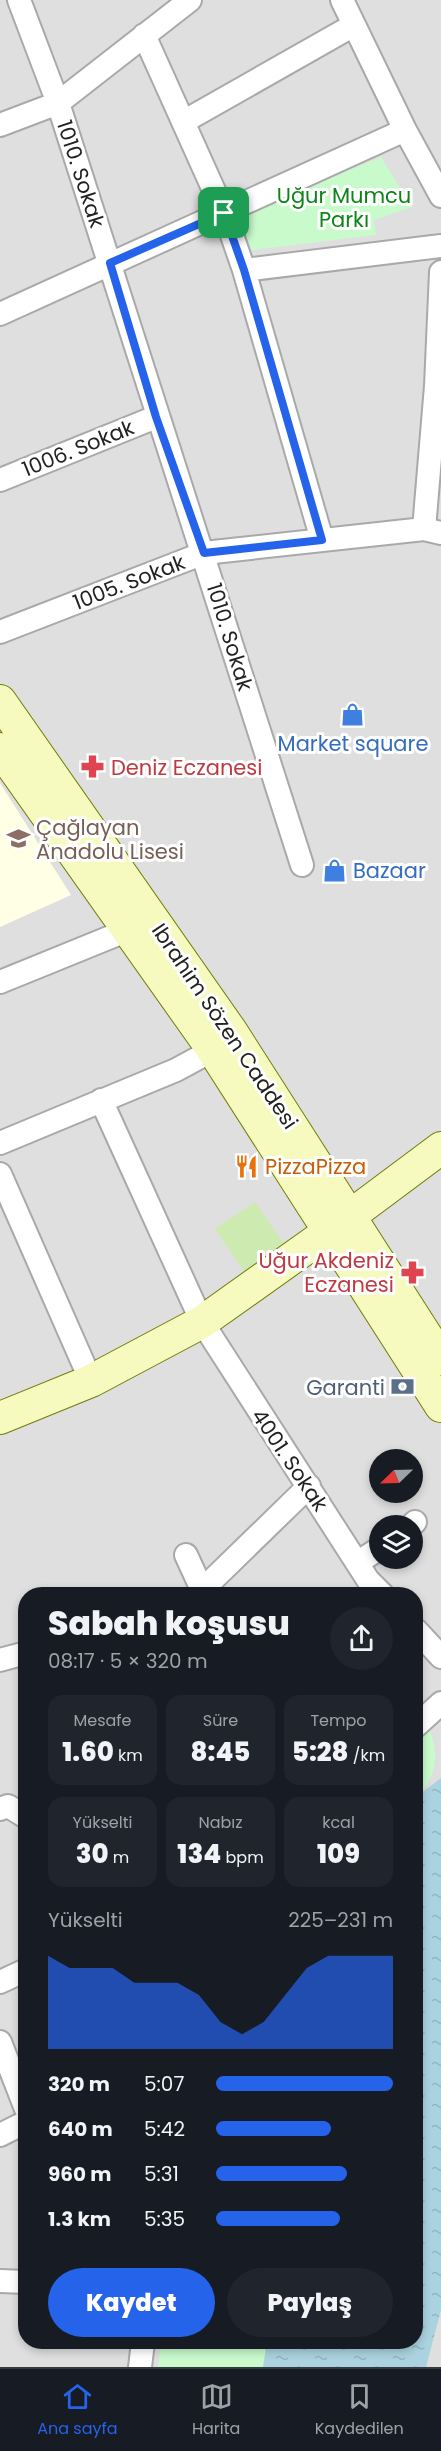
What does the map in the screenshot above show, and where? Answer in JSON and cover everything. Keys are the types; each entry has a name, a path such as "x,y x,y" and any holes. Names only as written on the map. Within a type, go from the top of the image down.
{"main road":[{"name":"Ibrahim Sözen Caddesi","path":"0,700 225,1022 441,1406"},
{"name":"Ibrahim Sözen Caddesi","path":"0,749 213,1050 441,1359"},
{"path":"0,1418 91,1381 202,1322 441,1148"}],"street":[{"name":"1010. Sokak","path":"19,0 58,103 110,263 156,417 204,553 302,865"},
{"path":"0,125 58,103 190,0"},
{"path":"342,0 405,130 441,196"},
{"path":"183,122 354,25"},
{"path":"144,35 224,213 244,270 322,540"},
{"path":"0,314 405,130"},
{"path":"244,270 441,246"},
{"path":"433,531 441,272"},
{"name":"1006. Sokak","path":"0,480 156,417"},
{"name":"1005. Sokak","path":"0,632 204,553 433,531"},
{"path":"0,982 128,930"},
{"path":"0,1143 176,1070 213,1050"},
{"name":"4001. Sokak","path":"101,1100 202,1322 252,1404 309,1486 357,1563 376,1587"},
{"path":"0,1174 91,1381"},
{"path":"208,1587 309,1486"},
{"path":"357,1563 369,1555"},
{"path":"186,1556 198,1587"},
{"path":"423,1638 441,1657"},
{"path":"423,1720 441,1703"},
{"path":"0,1809 8,1806 18,1812"},
{"path":"0,1982 18,1974"},
{"path":"0,2042 18,2088"},
{"path":"0,2135 18,2126"},
{"path":"0,2281 18,2282"},
{"path":"140,2367 142,2349"}],"shaded area":[{"path":"0,0 441,0 441,2367 0,2367"},
{"name":"Çağlayan Anadolu Lisesi","path":"0,783 71,895 0,927"}],"green space":[{"name":"Uğur Mumcu Parkı","path":"381,157 412,207 374,220 376,235 252,250 237,216"},
{"path":"255,1202 287,1248 247,1276 215,1229"},
{"path":"430,1730 435,1761 431,1776 423,1790 423,1736"},
{"path":"160,2349 266,2349 263,2367 158,2367"}],"water":[{"path":"441,1778 441,2310 426,2367 263,2367 266,2349 423,2349 423,1792"}],"place":[{"name":"Market square","path":"353,715"},
{"name":"Deniz Eczanesi","path":"93,767"},
{"name":"Çağlayan Anadolu Lisesi","path":"18,839"},
{"name":"Bazaar","path":"335,870"},
{"name":"PizzaPizza","path":"247,1166"},
{"name":"Uğur Akdeniz Eczanesi","path":"412,1272"},
{"name":"Garanti","path":"403,1387"}],"route":[{"path":"224,213 244,270 322,540 204,553 156,417 110,263 224,213"}]}
